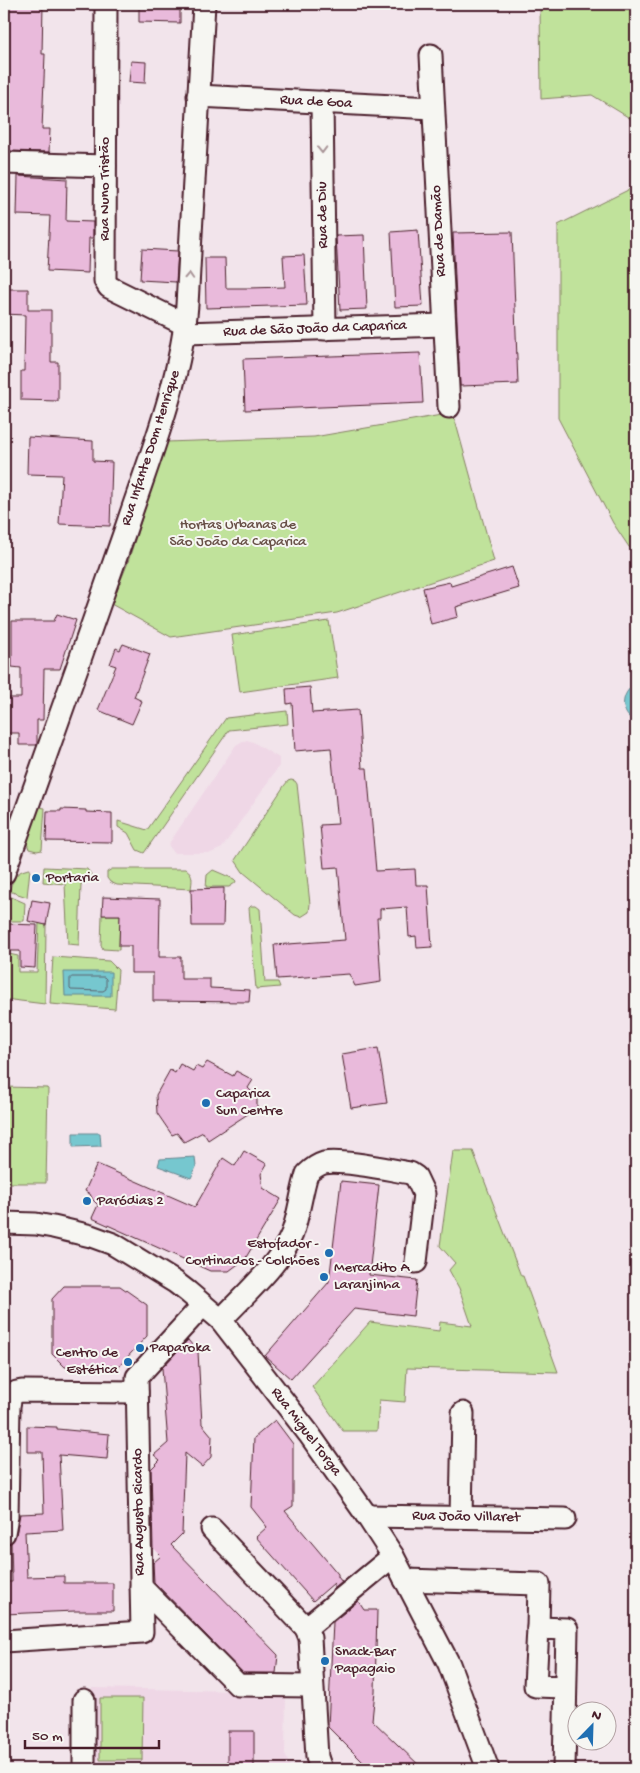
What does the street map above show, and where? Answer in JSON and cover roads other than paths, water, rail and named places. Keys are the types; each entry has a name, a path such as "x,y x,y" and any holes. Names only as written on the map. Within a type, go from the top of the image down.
{"street":[{"name":"Rua Nuno Tristão","path":"106,4 105,282 109,287 185,329"},
{"name":"Rua Infante Dom Henrique","path":"4,873 10,844 156,438 185,329 204,4"},
{"name":"Rua de Damão","path":"431,54 449,407"},
{"name":"Rua de Goa","path":"198,96 433,108"},
{"name":"Rua de Diu","path":"322,102 325,329"},
{"path":"4,163 105,166"},
{"name":"Rua de São João da Caparica","path":"185,329 325,329 444,325"},
{"path":"221,1320 277,1260 292,1233 307,1174 314,1167 324,1163 341,1163 410,1173 416,1177 424,1194 416,1262"},
{"name":"Rua Miguel Torga","path":"4,1223 36,1224 58,1228 91,1236 113,1244 175,1282 221,1320 309,1434 368,1516 393,1556 449,1664 488,1769"},
{"name":"Rua Augusto Ricardo","path":"4,1641 142,1632 137,1377 203,1305"},
{"path":"4,1532 7,1516 9,1406 11,1395 16,1392 137,1392"},
{"path":"461,1517 463,1413"},
{"name":"Rua João Villaret","path":"368,1516 565,1519"},
{"path":"212,1529 306,1628 310,1638 316,1757 321,1769"},
{"path":"306,1628 393,1556"},
{"path":"405,1580 539,1584 536,1686 565,1687"},
{"path":"141,1587 238,1685 312,1686"},
{"path":"538,1628 567,1629 564,1769"},
{"path":"84,1700 84,1769"}],"water":[{"path":"636,684 636,722 630,718 624,709 624,697"},
{"path":"64,972 111,972 111,996 65,996"},
{"path":"73,1133 100,1133 101,1146 73,1147"},
{"path":"195,1157 196,1167 191,1178 158,1166 160,1159"}],"place":[{"name":"Portaria","path":"36,878"},
{"name":"Caparica Sun Centre","path":"206,1103"},
{"name":"Paródias 2","path":"87,1201"},
{"name":"Estofador - Cortinados - Colchões","path":"329,1253"},
{"name":"Mercadito A Laranjinha","path":"324,1277"},
{"name":"Paparoka","path":"140,1348"},
{"name":"Centro de Estética","path":"128,1362"},
{"name":"Snack-Bar Papagaio","path":"325,1661"}],"park label":[{"name":"Hortas Urbanas de São João da Caparica","path":"238,534"}]}
